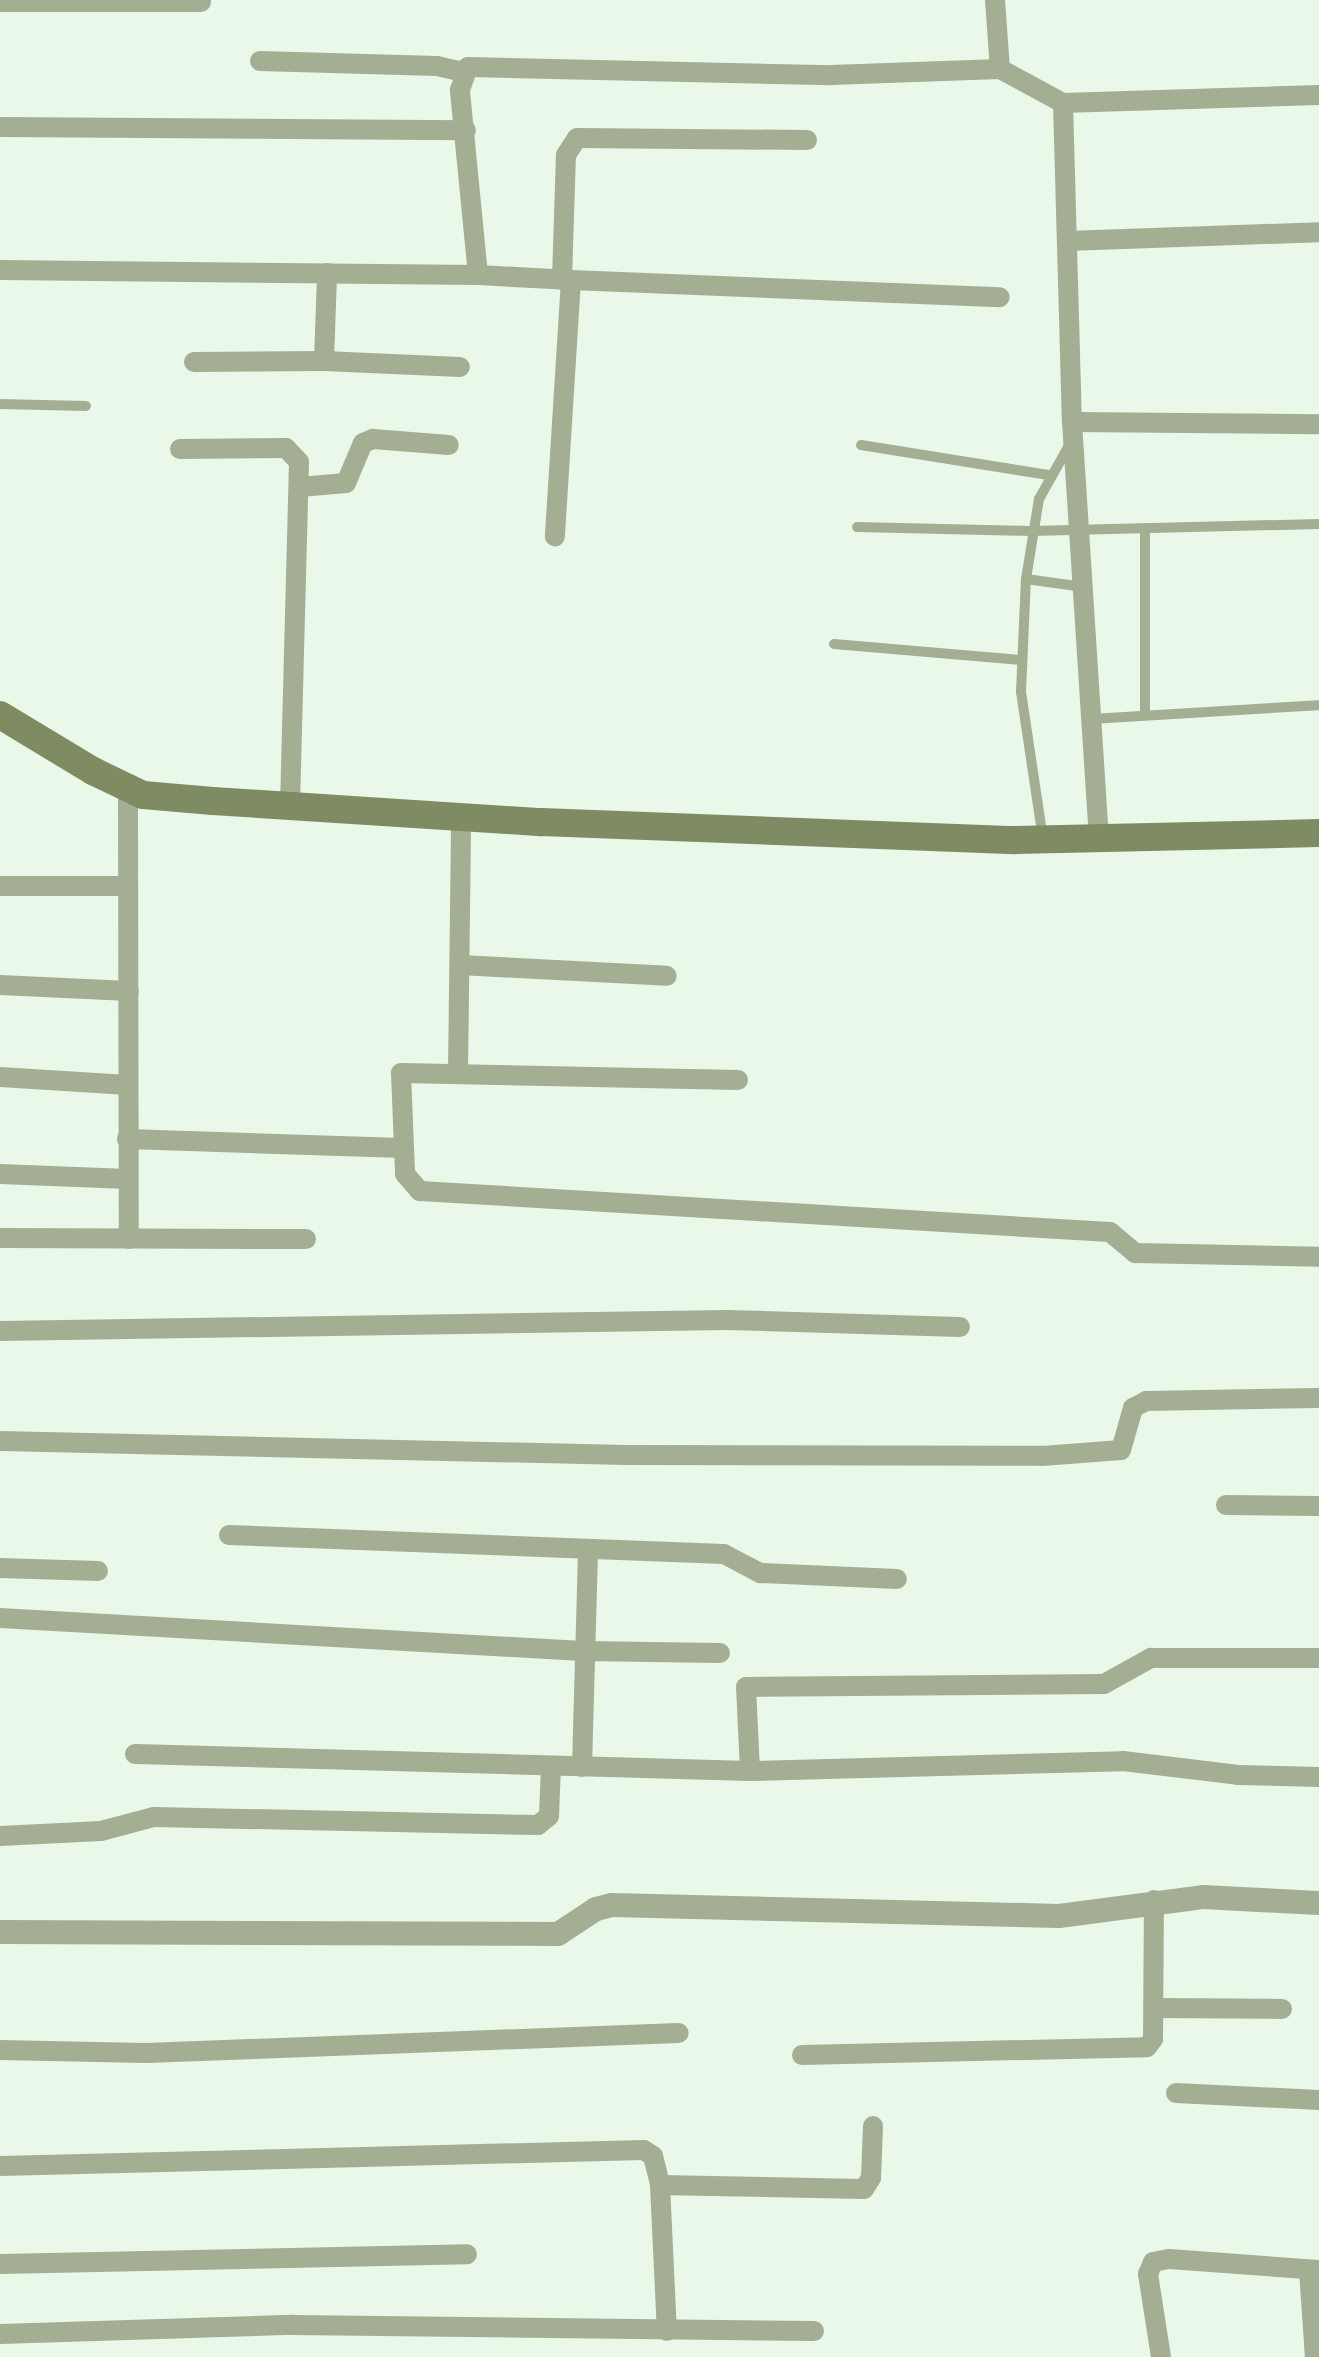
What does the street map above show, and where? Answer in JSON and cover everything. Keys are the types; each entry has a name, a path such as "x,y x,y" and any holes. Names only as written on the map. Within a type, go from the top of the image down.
{"main road":[{"path":"0,715 143,795 461,817 1043,840 1319,833"}],"street":[{"path":"996,0 1000,69"},
{"path":"0,2 201,2"},
{"path":"260,61 437,66 463,72 477,65 831,75 1000,69 1063,103 1319,95"},
{"path":"463,72 478,275"},
{"path":"1063,103 1073,430 1099,838"},
{"path":"0,127 466,130"},
{"path":"555,537 566,280 566,155 577,138 807,140"},
{"path":"1067,241 1319,232"},
{"path":"0,270 478,275 1000,297"},
{"path":"324,361 327,273"},
{"path":"194,362 324,361 460,367"},
{"path":"1073,430 1319,424"},
{"path":"300,487 346,483 363,443 373,439 449,445"},
{"path":"180,449 286,448 299,462 290,806"},
{"path":"128,788 125,886 129,991 129,1239"},
{"path":"458,1074 461,817"},
{"path":"0,886 125,886"},
{"path":"460,965 667,976"},
{"path":"0,985 129,991"},
{"path":"738,1080 401,1073 402,1148 408,1183 420,1191 1110,1232 1135,1253 1319,1257"},
{"path":"0,1077 128,1085"},
{"path":"127,1139 402,1148"},
{"path":"0,1174 128,1179"},
{"path":"0,1238 306,1239"},
{"path":"0,1331 727,1320 960,1327"},
{"path":"0,1441 626,1455 1042,1456 1121,1450 1133,1408 1146,1401 1319,1398"},
{"path":"1226,1505 1319,1506"},
{"path":"229,1535 724,1554 760,1573 897,1579"},
{"path":"582,1767 582,1651 588,1549"},
{"path":"0,1568 98,1571"},
{"path":"0,1618 582,1651 720,1653"},
{"path":"750,1771 746,1687 1104,1684 1151,1658 1319,1658"},
{"path":"135,1754 750,1771 1123,1761 1238,1775 1319,1777"},
{"path":"0,1836 101,1831 154,1817 538,1825 549,1816 551,1766"},
{"path":"0,1932 558,1934 596,1909 612,1905 1059,1916 1154,1900 1203,1897 1319,1903"},
{"path":"802,2055 1143,2048 1152,2043 1154,1900"},
{"path":"1154,2008 1282,2009"},
{"path":"0,2050 146,2053 679,2033"},
{"path":"1176,2093 1319,2100"},
{"path":"660,2185 864,2189 871,2178 873,2126"},
{"path":"0,2166 634,2149 653,2156 660,2185 667,2331"},
{"path":"0,2264 467,2254"},
{"path":"1161,2357 1148,2274 1153,2262 1314,2270 1315,2357"},
{"path":"0,2334 293,2325 814,2331"}],"lane":[{"path":"0,404 86,406"},
{"path":"1043,840 1024,725 1021,660 1026,579 1030,531 1049,475 1073,430"},
{"path":"861,445 1049,475"},
{"path":"857,527 1030,531 1319,524"},
{"path":"1145,529 1145,715"},
{"path":"1026,579 1083,587"},
{"path":"834,644 1021,660"},
{"path":"1092,719 1319,705"}]}
